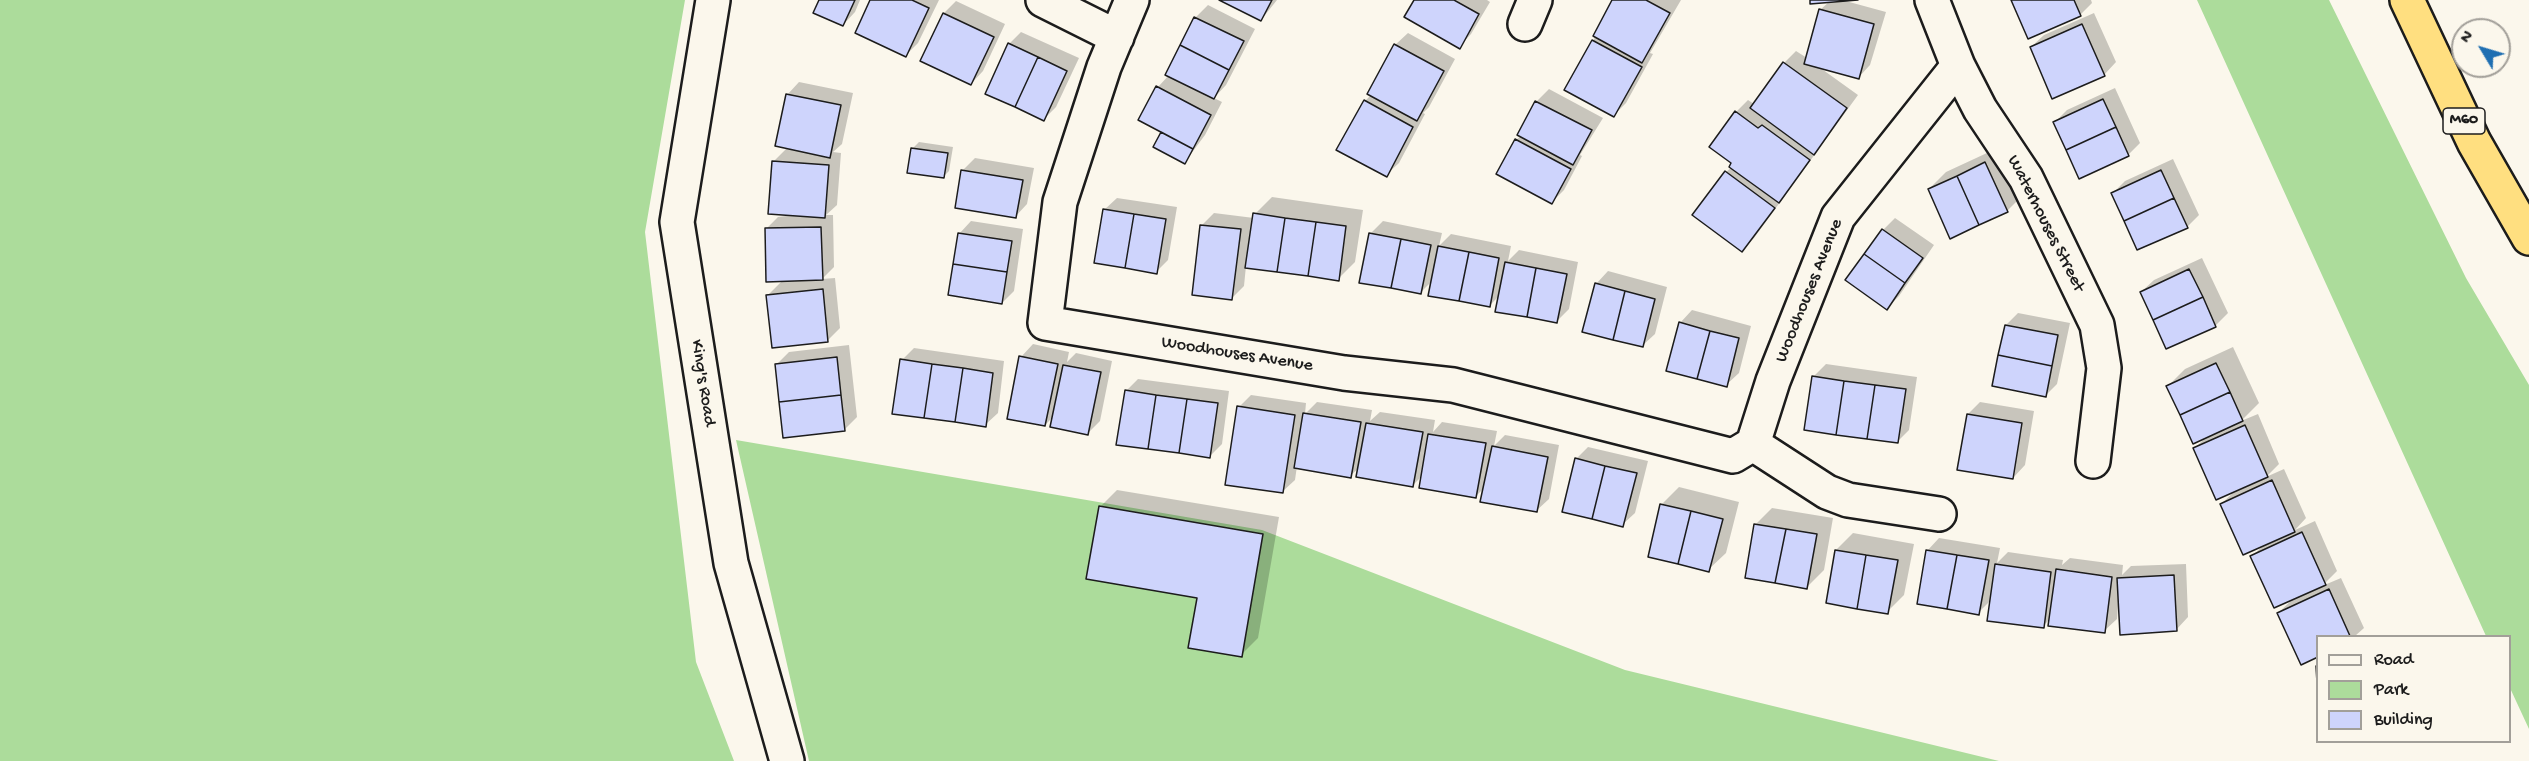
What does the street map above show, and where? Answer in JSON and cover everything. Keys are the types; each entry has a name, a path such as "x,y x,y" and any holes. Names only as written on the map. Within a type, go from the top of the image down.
{"highway":[{"name":"M60","path":"2407,0 2474,142 2529,238"}],"street":[{"name":"King's Road","path":"713,0 677,222 730,563 787,761"},
{"path":"1043,0 1117,37"},
{"name":"Woodhouses Avenue","path":"1132,0 1104,67 1060,202 1045,323 1344,373 1453,385 1734,456 1753,444 1773,381 1838,217 1958,66"},
{"name":"Waterhouses Street","path":"1932,0 1958,66 1980,109 2026,178 2097,325 2104,368 2093,461"},
{"path":"1753,444 1827,492 1848,500 1939,514"}],"green space":[{"path":"0,0 685,0 645,232 696,662 734,761 0,761"},
{"path":"2197,0 2329,0 2466,278 2529,385 2529,729 2511,690 2511,635 2486,635"},
{"path":"736,440 1262,530 1625,670 1999,761 809,761"}],"building":[{"path":"819,0 855,0 843,26 813,13"},
{"path":"870,0 912,0 929,8 906,57 855,33"},
{"path":"1219,0 1272,0 1261,21"},
{"path":"1414,0 1454,0 1479,14 1460,49 1404,17"},
{"path":"1612,0 1646,0 1670,13 1642,63 1593,36"},
{"path":"1810,0 1858,0 1810,4"},
{"path":"2011,0 2074,0 2081,16 2028,39"},
{"path":"1819,9 1874,24 1859,79 1804,64"},
{"path":"943,13 994,37 971,85 920,61"},
{"path":"1194,17 1244,41 1229,70 1180,45"},
{"path":"2082,24 2105,76 2052,99 2030,47"},
{"path":"1592,40 1642,67 1614,117 1564,90"},
{"path":"1008,43 1038,57 1015,107 985,94"},
{"path":"1394,44 1444,71 1417,121 1367,94"},
{"path":"1180,45 1229,70 1214,99 1165,75"},
{"path":"1038,57 1067,71 1044,121 1015,107"},
{"path":"1783,62 1847,108 1814,155 1750,108"},
{"path":"1156,86 1211,115 1193,149 1138,120"},
{"path":"786,94 841,105 830,158 775,146"},
{"path":"2103,99 2116,127 2066,150 2053,122"},
{"path":"1364,100 1413,127 1387,177 1336,150"},
{"path":"1535,101 1592,130 1573,165 1517,135"},
{"path":"1735,111 1758,128 1762,125 1810,160 1779,203 1729,167 1731,163 1709,147"},
{"path":"2116,127 2129,156 2079,179 2066,150"},
{"path":"1161,132 1193,149 1185,164 1153,147"},
{"path":"1515,139 1571,169 1552,204 1496,174"},
{"path":"911,148 948,153 944,178 907,173"},
{"path":"772,161 829,165 825,218 768,214"},
{"path":"1985,162 2008,212 1979,225 1957,176"},
{"path":"961,170 1023,180 1016,218 955,208"},
{"path":"2161,170 2174,198 2124,221 2111,193"},
{"path":"1725,171 1775,208 1742,252 1692,215"},
{"path":"1957,176 1979,225 1950,239 1928,189"},
{"path":"2174,198 2188,228 2137,250 2124,221"},
{"path":"1103,209 1134,214 1125,268 1094,263"},
{"path":"1253,213 1285,218 1277,272 1245,268"},
{"path":"1134,214 1166,219 1157,274 1125,268"},
{"path":"1285,218 1316,222 1308,276 1277,272"},
{"path":"1316,222 1346,226 1339,281 1308,276"},
{"path":"1200,225 1241,229 1232,300 1192,295"},
{"path":"821,227 823,280 766,282 765,228"},
{"path":"1882,229 1923,258 1905,283 1864,254"},
{"path":"958,233 1012,241 1007,272 953,264"},
{"path":"1369,233 1401,239 1391,288 1359,283"},
{"path":"1401,239 1431,245 1421,294 1391,288"},
{"path":"1438,246 1469,252 1459,301 1428,296"},
{"path":"1469,252 1499,258 1490,307 1459,301"},
{"path":"1864,254 1905,283 1887,310 1845,280"},
{"path":"1505,262 1536,268 1527,317 1495,312"},
{"path":"953,264 1007,272 1002,304 948,295"},
{"path":"1536,268 1567,274 1557,323 1527,317"},
{"path":"2189,269 2203,297 2153,320 2140,292"},
{"path":"1595,283 1625,291 1613,340 1582,332"},
{"path":"823,289 828,342 772,348 766,295"},
{"path":"1625,291 1655,299 1643,347 1613,340"},
{"path":"2203,297 2216,327 2166,349 2153,320"},
{"path":"1679,322 1710,331 1697,379 1666,371"},
{"path":"2005,325 2058,335 2052,366 1998,355"},
{"path":"1710,331 1739,338 1727,387 1697,379"},
{"path":"1998,355 2052,366 2046,397 1992,386"},
{"path":"1019,356 1058,364 1045,426 1007,419"},
{"path":"837,357 841,395 779,402 775,364"},
{"path":"900,359 932,364 924,418 892,414"},
{"path":"2216,363 2230,392 2180,415 2166,386"},
{"path":"932,364 963,368 955,422 924,418"},
{"path":"1063,365 1101,372 1088,435 1050,427"},
{"path":"963,368 993,373 986,427 955,422"},
{"path":"1812,376 1844,381 1836,435 1804,430"},
{"path":"1844,381 1875,385 1867,439 1836,435"},
{"path":"1875,385 1906,389 1898,443 1867,439"},
{"path":"1125,390 1156,395 1148,449 1116,445"},
{"path":"2230,392 2243,421 2193,444 2180,415"},
{"path":"841,395 845,431 783,438 779,402"},
{"path":"1156,395 1187,399 1179,453 1148,449"},
{"path":"1187,399 1218,403 1210,458 1179,453"},
{"path":"1237,406 1295,415 1283,493 1225,485"},
{"path":"1303,413 1361,422 1351,478 1294,468"},
{"path":"1967,414 2022,423 2013,479 1957,470"},
{"path":"1366,423 1423,432 1413,487 1356,477"},
{"path":"2245,425 2268,477 2216,500 2193,448"},
{"path":"1428,434 1486,443 1476,498 1419,488"},
{"path":"1492,446 1548,457 1537,512 1480,502"},
{"path":"1575,458 1605,466 1592,519 1562,512"},
{"path":"1605,466 1637,473 1623,527 1592,519"},
{"path":"2272,480 2295,532 2243,555 2220,504"},
{"path":"1660,504 1691,511 1678,564 1648,557"},
{"path":"1099,506 1263,534 1242,657 1188,648 1197,598 1086,579"},
{"path":"1691,511 1723,519 1709,572 1678,564"},
{"path":"1754,524 1786,529 1775,583 1745,578"},
{"path":"1786,529 1817,534 1807,589 1775,583"},
{"path":"2302,532 2326,585 2274,608 2250,556"},
{"path":"1835,550 1866,555 1857,609 1826,603"},
{"path":"1926,550 1957,555 1947,609 1917,604"},
{"path":"1866,555 1898,560 1888,614 1857,609"},
{"path":"1957,555 1989,560 1979,615 1947,609"},
{"path":"1995,564 2051,572 2044,628 1987,621"},
{"path":"2056,569 2112,577 2105,633 2048,626"},
{"path":"2174,575 2177,631 2120,635 2117,578"},
{"path":"2329,589 2350,635 2316,635 2316,658 2301,665 2277,613"}]}
